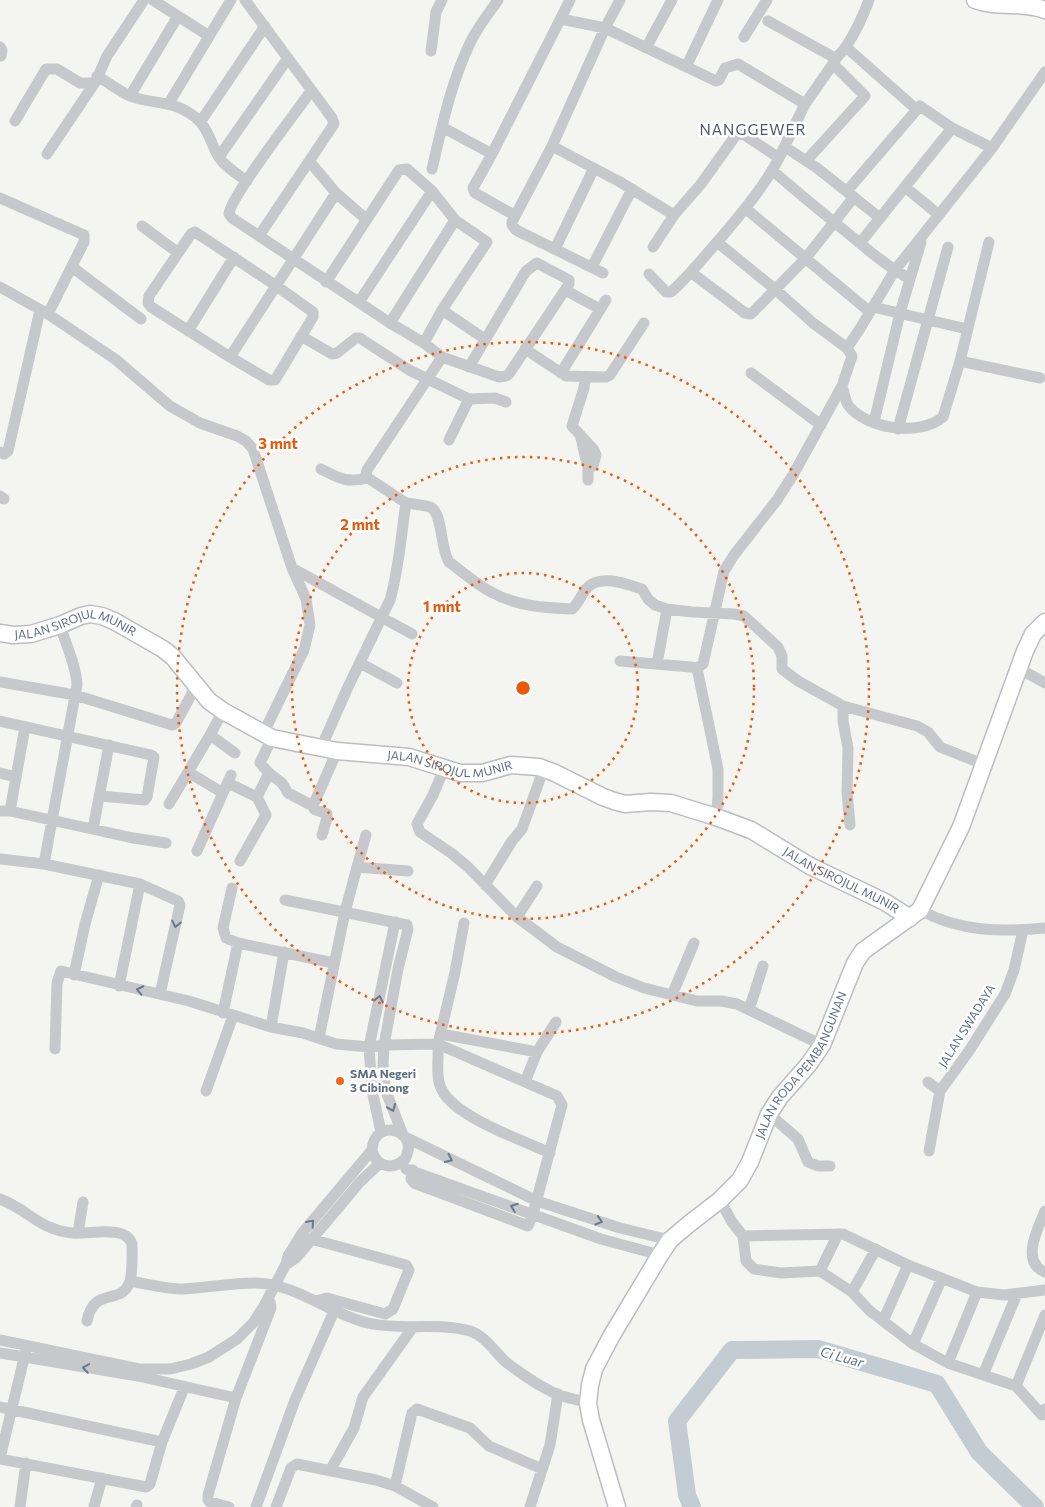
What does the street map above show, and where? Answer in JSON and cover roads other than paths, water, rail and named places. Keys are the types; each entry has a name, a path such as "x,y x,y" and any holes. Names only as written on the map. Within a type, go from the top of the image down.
{"street":[{"path":"47,154 144,0"},
{"path":"152,0 209,36"},
{"path":"169,103 231,0"},
{"path":"245,0 332,118 334,124 259,236"},
{"path":"431,51 436,12 442,0"},
{"path":"432,169 447,103 471,40 498,0"},
{"path":"514,215 473,191 570,0"},
{"path":"603,273 514,228 512,222 552,146 605,28 620,0"},
{"path":"646,48 672,0"},
{"path":"686,66 718,0"},
{"path":"744,37 767,0"},
{"path":"649,274 669,293 692,273 745,208 779,158 805,104 860,25 869,0"},
{"path":"975,0 992,5 1026,6 1045,10"},
{"path":"130,96 178,16"},
{"path":"561,19 605,28 716,81 719,80 725,68 738,64 805,104"},
{"path":"768,21 834,61 865,96 806,161"},
{"path":"201,122 231,74 265,26"},
{"path":"846,47 916,110"},
{"path":"219,157 288,58"},
{"path":"15,121 46,69 57,69 80,83 90,83 96,78"},
{"path":"847,348 895,270 992,148 1045,72"},
{"path":"96,78 130,96 169,103 182,108 201,122 219,157 229,168 247,181"},
{"path":"311,91 247,181 231,207 229,214 259,236 285,272 312,312 313,317 275,380 270,380 151,307 148,299 177,252 191,234 195,232 234,257 285,272 326,282 390,324 424,343 434,369"},
{"path":"692,273 748,314 754,313 805,259 834,222 851,194 919,106 952,128 992,148"},
{"path":"442,127 492,154"},
{"path":"860,243 952,128"},
{"path":"653,247 674,215 701,184 736,135 743,134 779,158"},
{"path":"552,146 632,189 674,215"},
{"path":"785,147 851,194 880,218"},
{"path":"310,162 336,193 366,219"},
{"path":"555,249 594,168"},
{"path":"326,282 366,219 401,169 406,169 432,191 455,220 487,242 442,310 424,343"},
{"path":"772,170 860,243 910,279"},
{"path":"905,187 939,214"},
{"path":"592,267 632,189"},
{"path":"359,302 432,191"},
{"path":"230,356 336,193"},
{"path":"0,198 84,235 84,242 72,267 44,312 8,451 4,454 0,452"},
{"path":"745,208 805,259 872,310 900,313 967,329"},
{"path":"390,324 455,220"},
{"path":"142,226 177,252"},
{"path":"874,422 900,313 923,235"},
{"path":"620,660 697,668 702,664 721,580 728,563 777,500 793,475 842,386 852,356 847,348 813,324 776,290 717,242"},
{"path":"842,386 848,405 874,422 898,429 929,425 943,417 960,361 989,242"},
{"path":"898,429 948,247"},
{"path":"188,331 234,257"},
{"path":"434,369 469,367 499,377 506,376 569,284 567,278 537,263 532,265 526,271 469,367"},
{"path":"72,267 141,319"},
{"path":"0,287 44,312 115,359 170,406 200,423 237,436 246,441 253,449 292,568 306,599 310,625 309,634 268,736 260,763 282,783 288,793 327,814 322,835"},
{"path":"561,373 603,304 565,290"},
{"path":"442,310 485,339"},
{"path":"525,349 561,373 585,383 609,376 644,323"},
{"path":"301,336 332,354 337,353 356,338 360,338 434,369 469,398 495,398 506,402"},
{"path":"960,361 1040,378"},
{"path":"434,369 366,474 368,478 406,503 434,510 438,518 443,552 449,562 482,587 508,600 532,606 572,609 586,589 602,580 642,589 648,600 654,605 666,609 740,615 748,618 778,647 782,656 782,669 786,674 844,706 917,726 928,732 940,747 983,764"},
{"path":"751,373 821,425"},
{"path":"585,383 572,426 580,436 588,474"},
{"path":"449,440 469,398"},
{"path":"321,469 347,481 368,478"},
{"path":"313,806 348,687 382,618 394,586 406,503"},
{"path":"292,568 412,634"},
{"path":"657,664 666,609"},
{"name":"JALAN SIROJUL MUNIR","path":"0,633 13,635 31,634 60,626 81,616 90,614 102,616 163,649 173,657 209,700 223,711 268,736 329,749 409,758 460,773 482,773 511,765 544,768 614,801 625,804 670,803 751,830 810,866 885,902 915,914"},
{"name":"JALAN RODA PEMBANGUNAN","path":"617,1507 591,1420 588,1403 594,1369 612,1334 670,1240 720,1200 740,1180 768,1114 822,1045 855,963 863,951 915,914 961,827 1018,668 1033,634 1045,622"},
{"path":"44,864 50,820 75,695 76,678 60,626"},
{"path":"360,663 397,684"},
{"path":"697,668 718,769 716,817"},
{"path":"1018,668 1045,683"},
{"path":"0,682 75,695 173,725 196,686"},
{"path":"844,706 843,721 848,748 847,792 850,825"},
{"path":"170,804 223,711"},
{"path":"0,721 154,757 147,797 143,801 100,796"},
{"path":"25,727 16,777 5,811 166,843"},
{"path":"210,736 235,753"},
{"path":"93,829 109,745"},
{"path":"485,885 512,841 522,829 544,768"},
{"path":"444,769 433,795 417,824 417,828 420,832 452,853 517,917 557,947 616,977 644,988 697,1001 721,1001 737,1004 822,1045"},
{"path":"188,772 227,784 257,797 266,815 240,861"},
{"path":"0,773 16,777"},
{"path":"257,797 269,773"},
{"path":"197,851 227,784"},
{"path":"319,1038 345,912 366,835"},
{"path":"0,859 44,864 140,884 177,900 180,903 160,994"},
{"path":"356,867 408,871"},
{"path":"74,975 85,924 99,875"},
{"path":"119,986 140,884"},
{"path":"517,917 537,886"},
{"path":"232,888 223,933 230,941 334,962"},
{"path":"285,900 406,924 408,929 398,969 384,1045 383,1065 385,1089 408,1146 407,1155 402,1162 394,1166"},
{"path":"915,914 973,928 1023,930 1045,928"},
{"path":"381,1132 372,1090 369,1047 395,922"},
{"path":"464,923 440,1039 439,1083 446,1096 468,1116 550,1153"},
{"name":"JALAN SWADAYA","path":"940,1091 969,1051 1005,994 1014,970 1023,930"},
{"path":"206,1091 228,1014 238,943"},
{"path":"672,995 694,943"},
{"path":"270,1027 284,952"},
{"path":"749,1010 763,966"},
{"path":"55,1049 58,978 61,971 189,1001 270,1027 319,1038 336,1044 369,1047 440,1039 537,1052"},
{"path":"525,1082 537,1052 556,1022"},
{"path":"440,1039 557,1096 561,1101 562,1105 533,1214"},
{"path":"928,1082 940,1091 929,1151"},
{"path":"372,1090 385,1089"},
{"path":"768,1114 798,1139 808,1162 818,1166 830,1166"},
{"path":"286,1264 296,1258 355,1178 372,1150 374,1140 381,1132 393,1130 537,1201 620,1228 670,1240"},
{"path":"372,1150 380,1163 384,1165 413,1170 601,1239 660,1255"},
{"path":"139,1372 191,1364 223,1349 245,1332 253,1323 272,1291 286,1264 288,1256 303,1232 355,1178 380,1163"},
{"path":"0,1199 16,1205 38,1222 52,1229 78,1233 120,1233 131,1239 130,1281 122,1292 94,1303 89,1310 87,1321"},
{"path":"720,1200 732,1222 743,1236 746,1261 754,1268 781,1273 820,1271 852,1292 883,1321 913,1344 948,1363 1016,1386 1042,1415 1045,1410"},
{"path":"78,1233 82,1202"},
{"path":"1045,1211 1032,1246 1035,1263 1041,1271 1045,1272"},
{"path":"743,1236 838,1234 847,1236 908,1265 977,1292 996,1295 1045,1290"},
{"path":"820,1271 838,1234"},
{"path":"311,1239 406,1265 410,1270 393,1309 384,1314 327,1298 314,1301"},
{"path":"852,1292 876,1249"},
{"path":"883,1321 908,1265"},
{"path":"913,1344 942,1278"},
{"path":"130,1281 180,1289 255,1283 272,1291 299,1293 334,1311 368,1323 413,1327 449,1327 478,1334 507,1363 558,1394 588,1403"},
{"path":"229,1507 210,1502 208,1495 236,1398 270,1308 272,1291"},
{"path":"948,1363 977,1292"},
{"path":"983,1375 1017,1294"},
{"path":"256,1507 295,1400 334,1311"},
{"path":"1016,1386 1045,1315"},
{"path":"331,1469 354,1428 363,1397 413,1327"},
{"path":"0,1340 25,1352"},
{"path":"0,1353 25,1352 139,1372 184,1388 236,1398"},
{"path":"25,1352 5,1408 0,1458 145,1487 148,1486 162,1442 184,1388"},
{"path":"530,1507 550,1445 558,1394"},
{"path":"5,1408 162,1442"},
{"path":"395,1486 412,1413 417,1409 470,1428 489,1446 542,1469"},
{"path":"20,1507 26,1463"},
{"path":"276,1507 291,1468 294,1465 303,1464 331,1469 395,1486 433,1507"},
{"path":"94,1507 102,1478"}],"waterway":[{"name":"Ci Luar","path":"692,1507 687,1495 677,1421 732,1350 818,1349 937,1384 979,1452 1035,1507"}],"place":[{"name":"SMA Negeri 3 Cibinong","path":"340,1081"}],"district":[{"name":"NANGGEWER","path":"753,130"}]}
